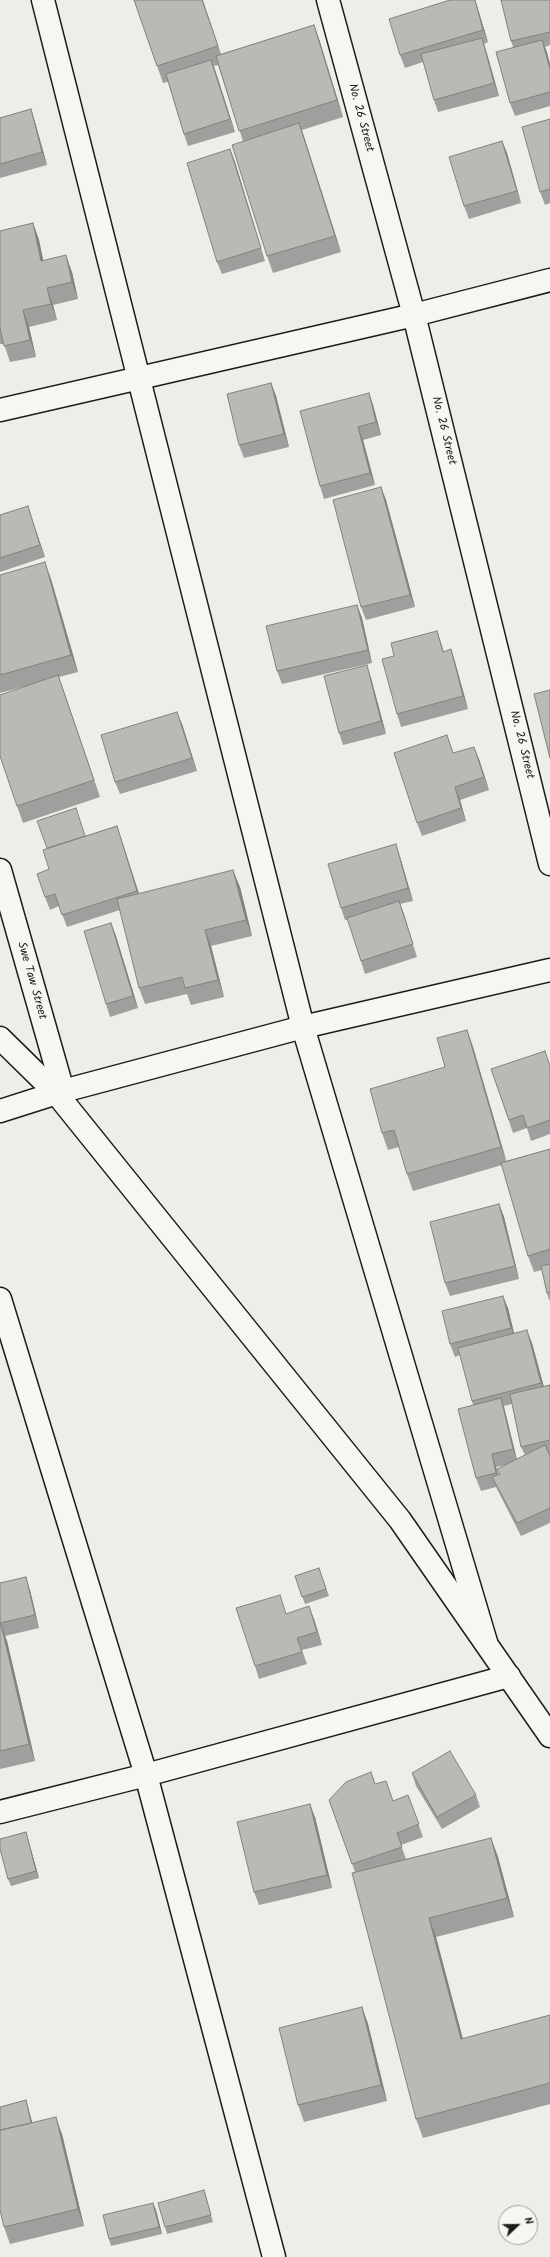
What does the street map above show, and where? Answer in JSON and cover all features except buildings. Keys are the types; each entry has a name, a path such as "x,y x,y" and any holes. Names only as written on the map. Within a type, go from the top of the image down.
{"street":[{"path":"43,0 303,1026 487,1645"},
{"name":"No. 26 Street","path":"328,0 414,315 550,864"},
{"path":"0,410 414,315 550,280"},
{"name":"Swe Taw Street","path":"0,870 59,1092"},
{"path":"0,1111 59,1092 303,1026 550,970"},
{"path":"0,1038 59,1092 400,1520 509,1676 546,1724"},
{"path":"0,1299 146,1775 274,2257"},
{"path":"0,1812 146,1775 509,1676"}]}
